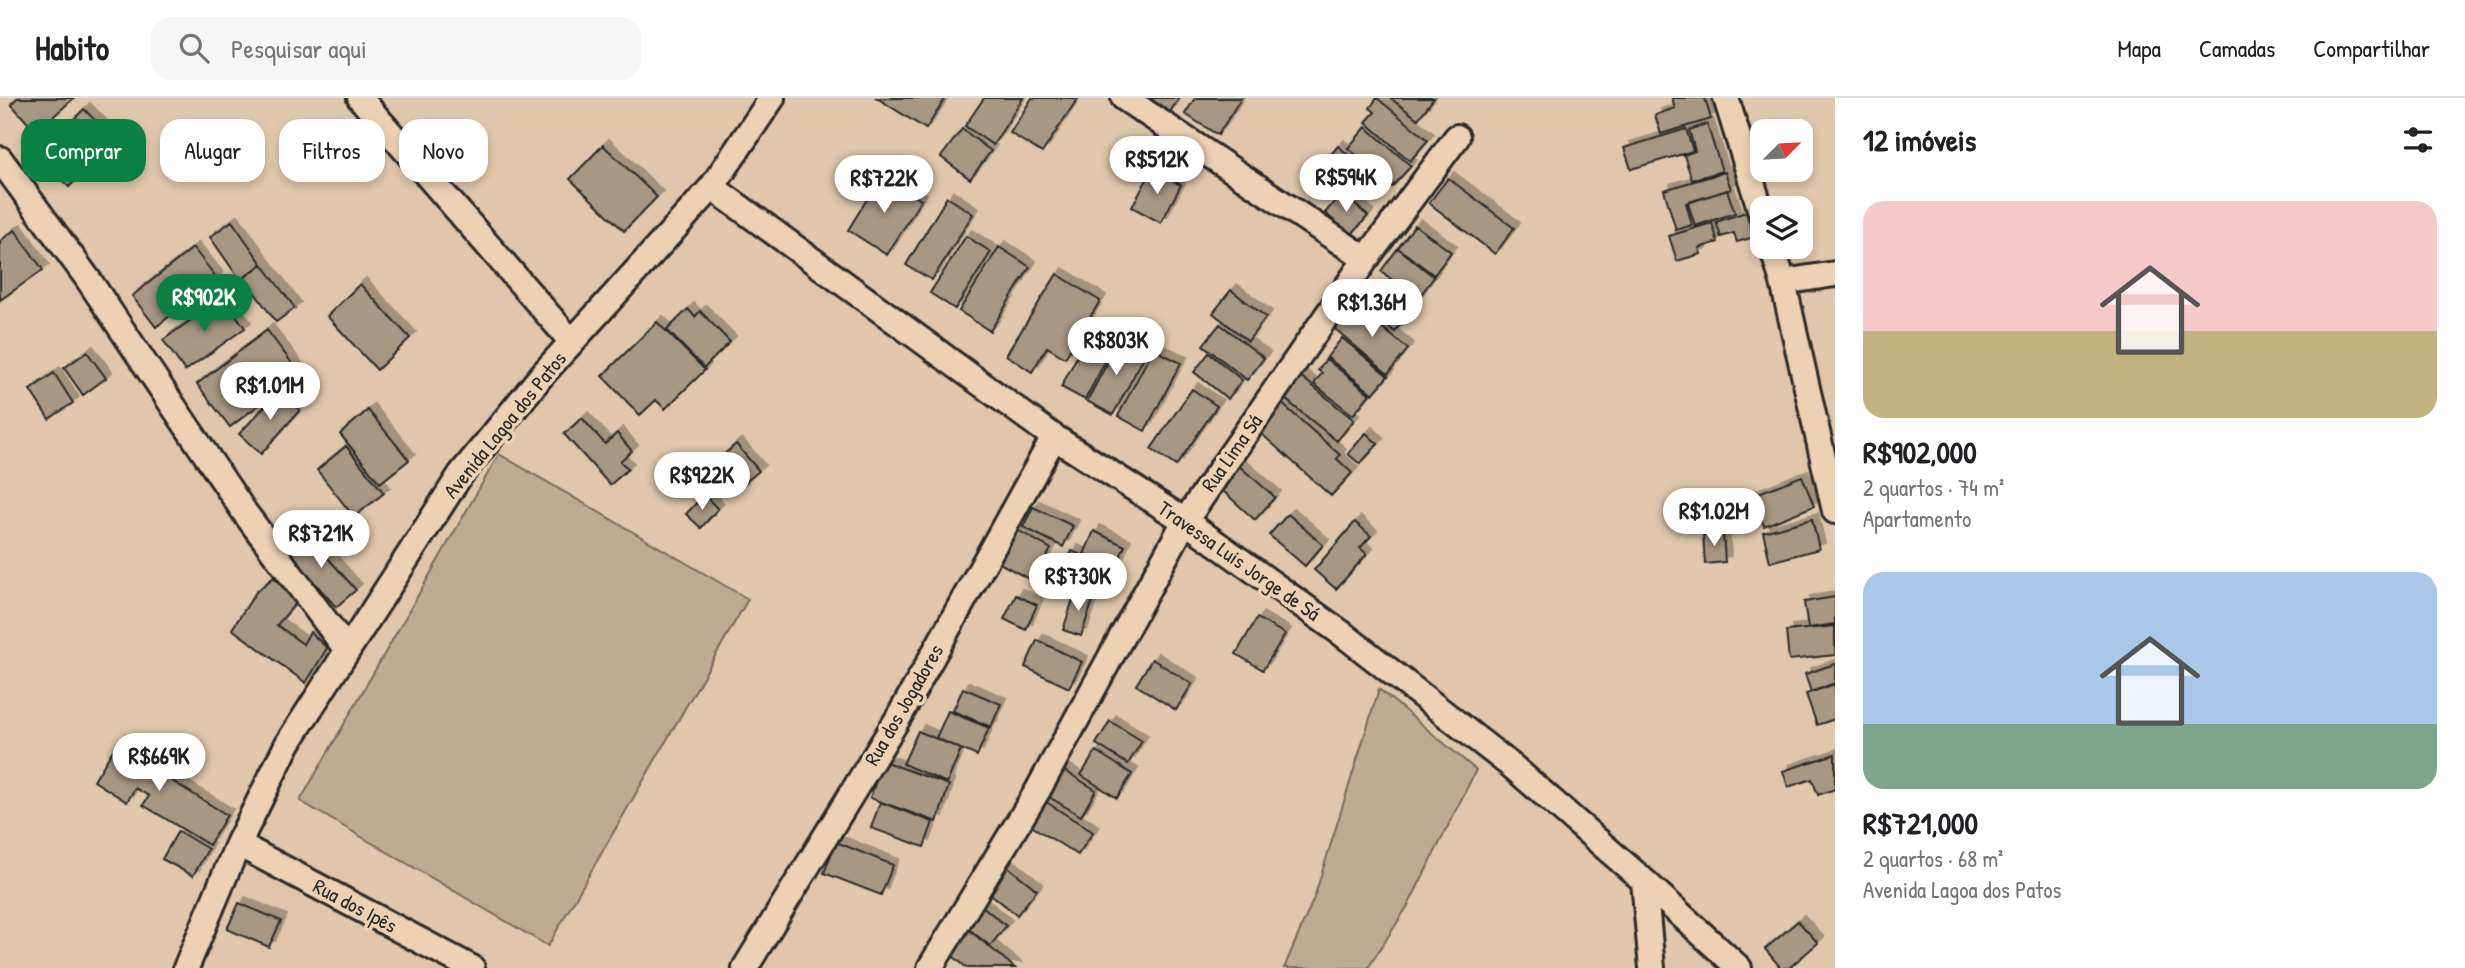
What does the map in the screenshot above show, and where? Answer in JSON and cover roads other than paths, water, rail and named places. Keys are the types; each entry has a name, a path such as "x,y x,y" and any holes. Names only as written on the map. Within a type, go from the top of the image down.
{"street":[{"path":"360,98 572,342"},
{"name":"Avenida Lagoa dos Patos","path":"186,968 238,844 288,743 461,474 541,375 712,187 772,98"},
{"path":"1124,98 1366,259"},
{"path":"1726,98 1756,196"},
{"name":"Rua Lima Sá","path":"930,968 1038,790 1185,521 1366,259 1457,137"},
{"path":"0,159 88,279 245,513 347,650"},
{"name":"Travessa Luis Jorge de Sá","path":"712,187 1054,437 1185,521 1344,635 1481,742 1644,881 1740,968"},
{"path":"1776,259 1835,512"},
{"path":"1783,282 1835,274"},
{"name":"Rua dos Jogadores","path":"745,968 900,715 1054,437"},
{"name":"Rua dos Ipês","path":"238,844 472,968"},
{"path":"1644,881 1653,968"}]}
